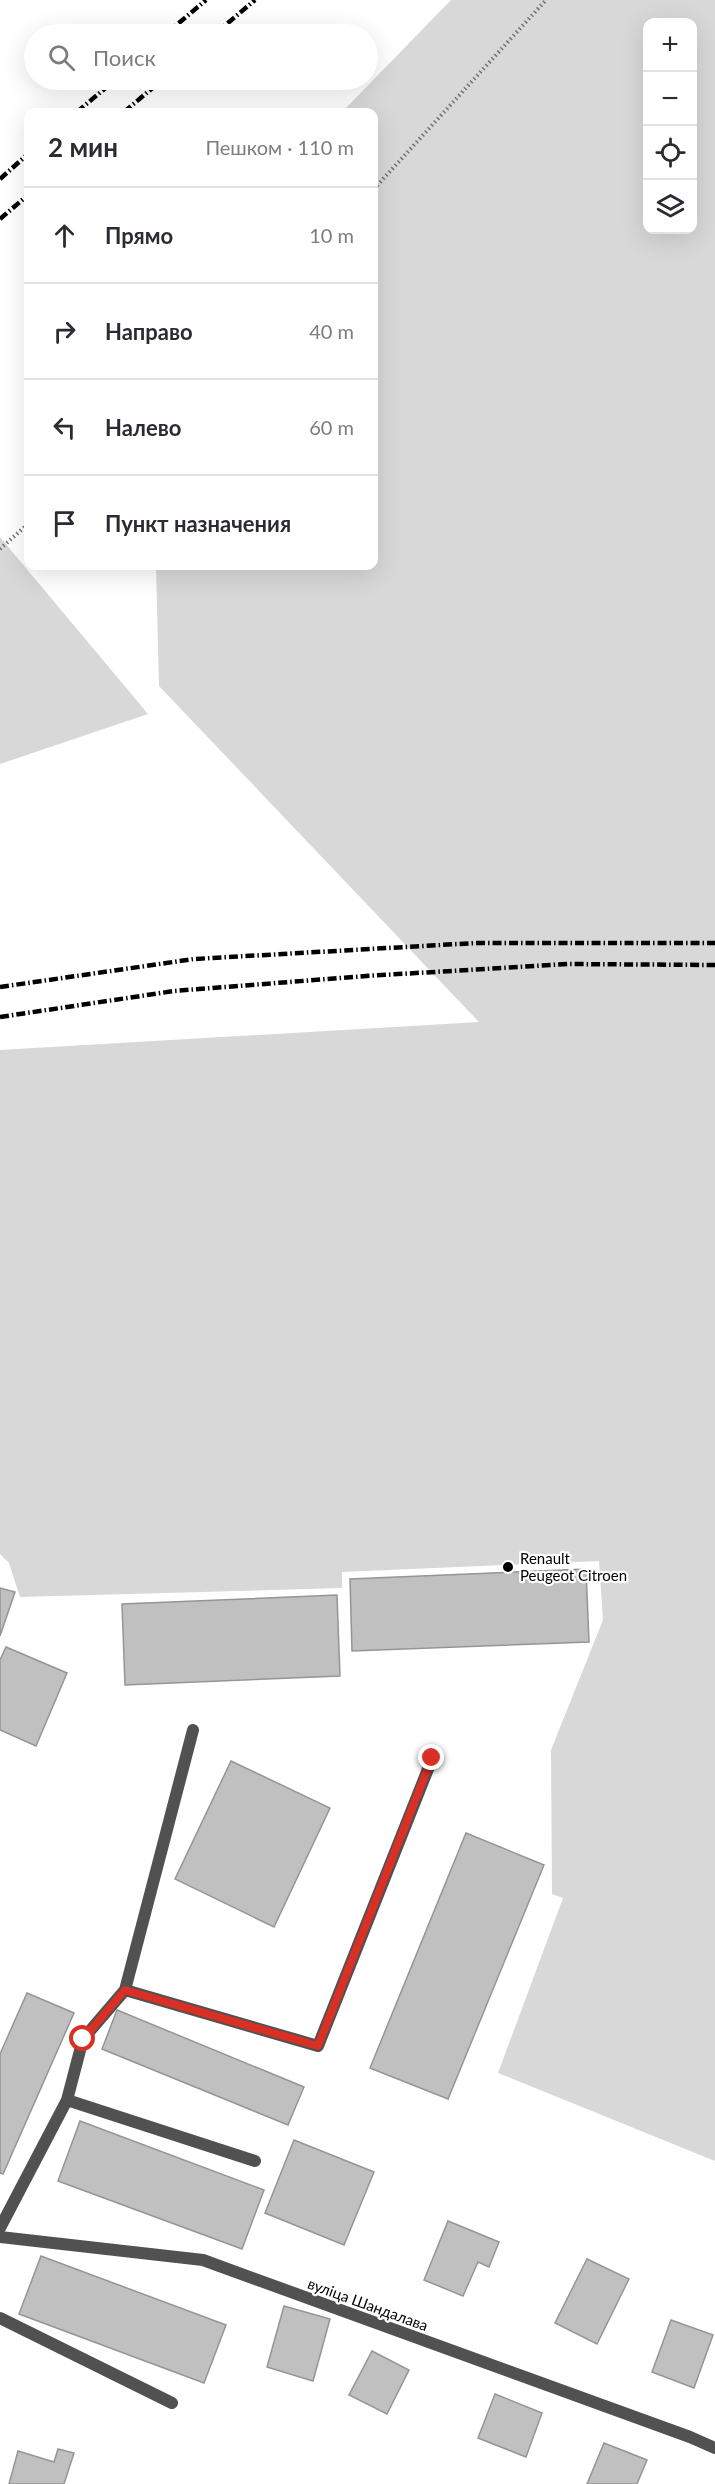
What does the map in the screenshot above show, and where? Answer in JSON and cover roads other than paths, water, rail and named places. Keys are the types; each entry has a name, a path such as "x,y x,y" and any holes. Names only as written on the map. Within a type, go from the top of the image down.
{"street":[{"path":"0,2228 67,2100 83,2039 125,1990 193,1730"},
{"path":"125,1990 318,2046 432,1758"},
{"path":"67,2100 255,2161"},
{"name":"вуліца Шандалава","path":"0,2237 203,2260 715,2448"},
{"path":"0,2318 172,2403"}],"railway":[{"path":"178,24 206,0"},
{"path":"227,24 255,0"},
{"path":"82,108 103,90"},
{"path":"129,108 150,90"},
{"path":"0,179 24,158"},
{"path":"0,219 24,198"},
{"path":"0,987 194,959 476,943 715,943"},
{"path":"0,1017 174,991 366,976 568,964 715,965"}],"place":[{"name":"Renault Peugeot Citroen","path":"508,1567"}]}
